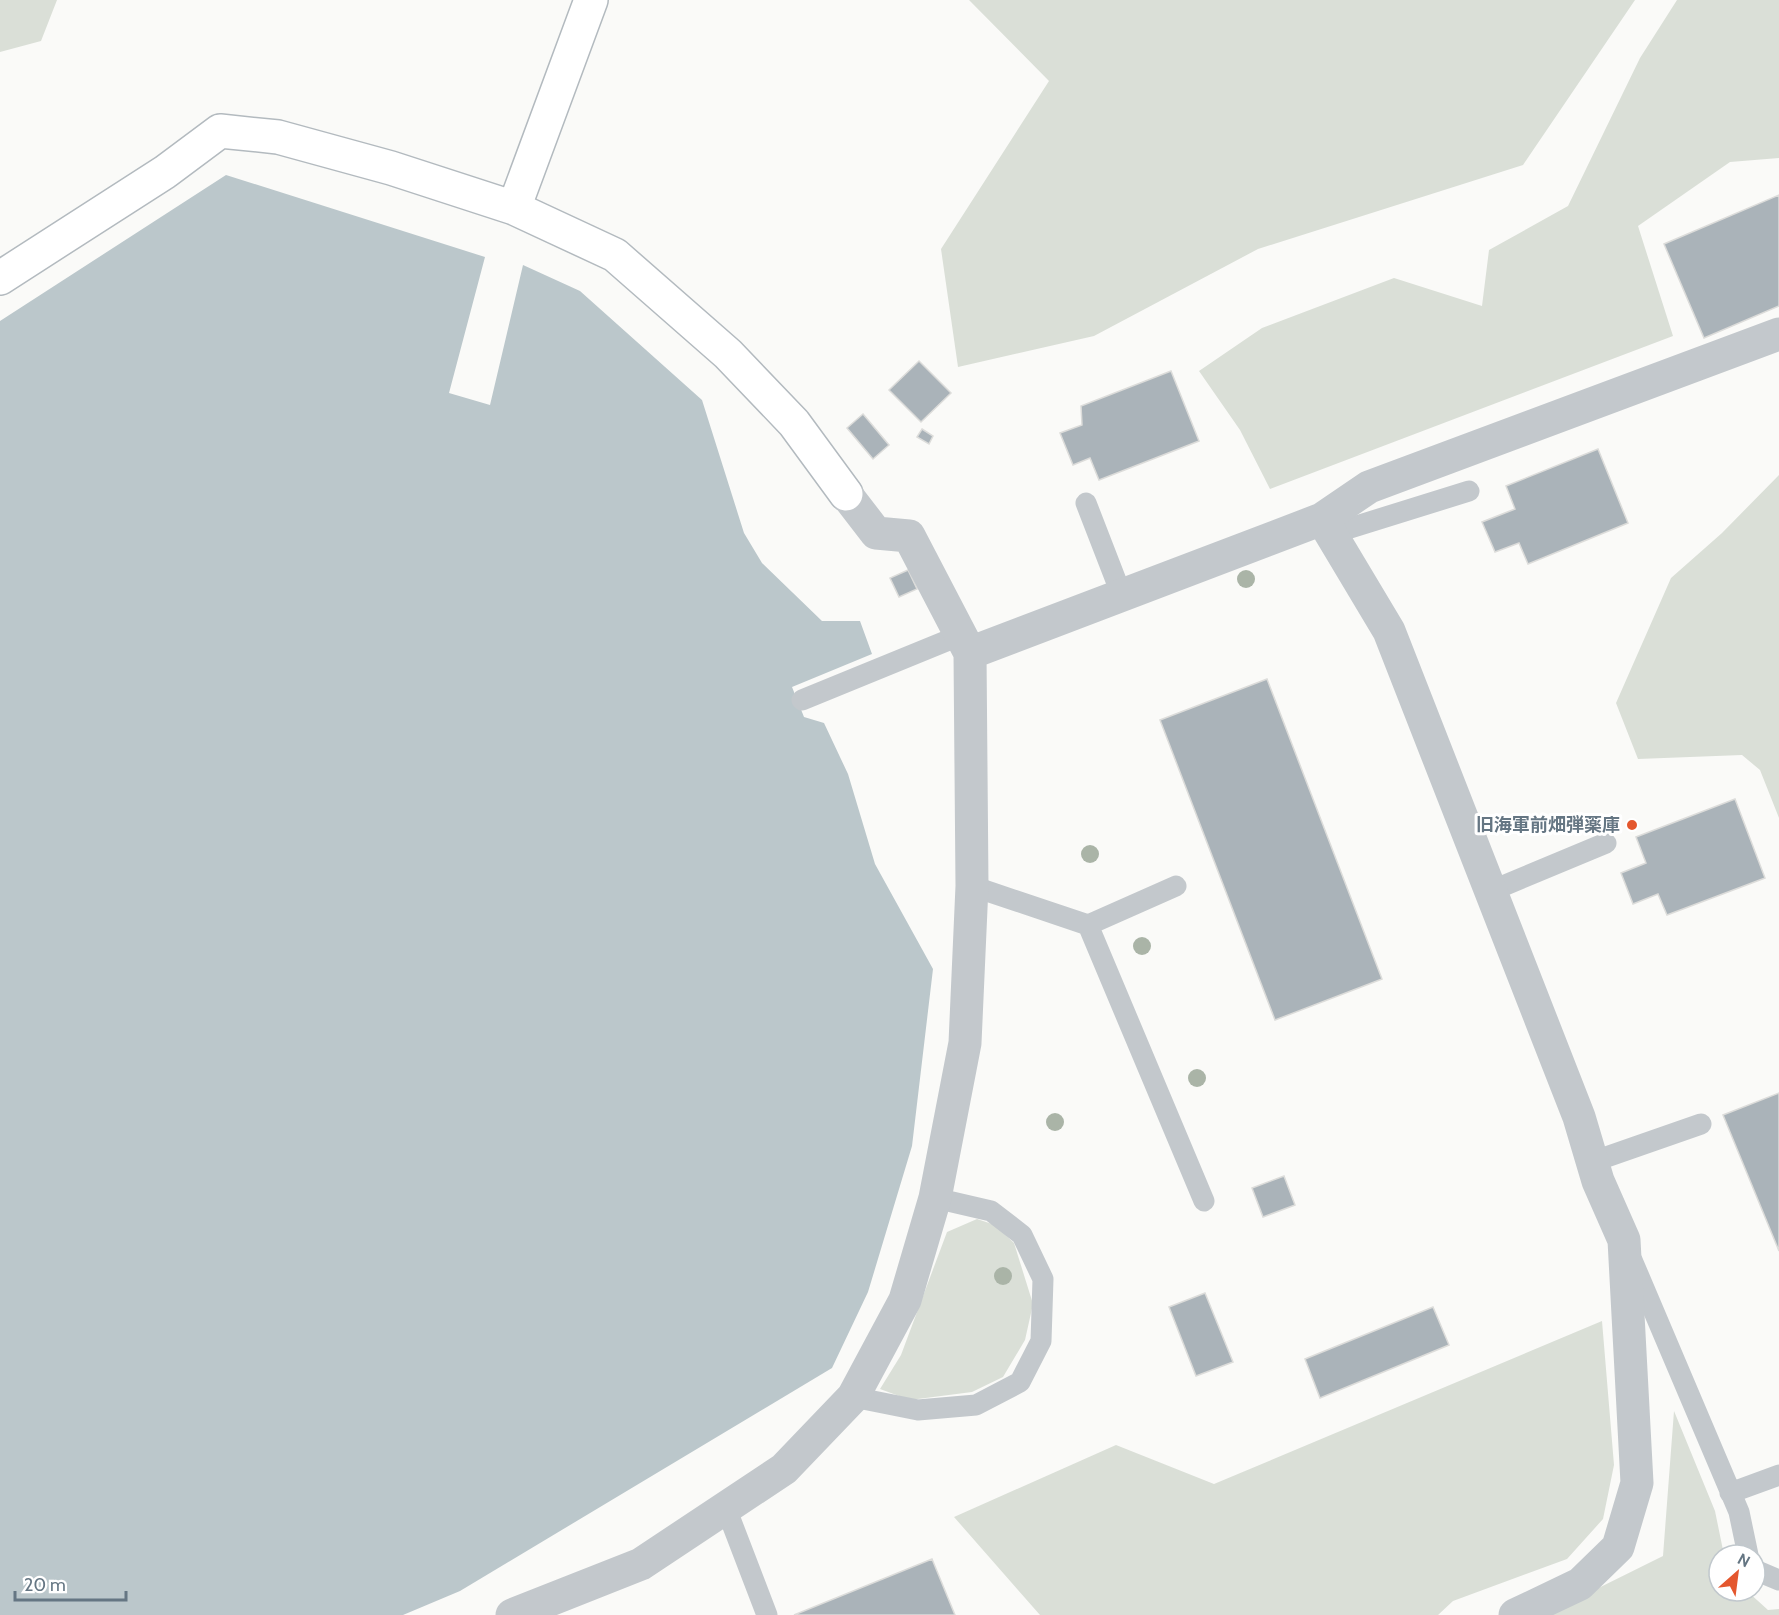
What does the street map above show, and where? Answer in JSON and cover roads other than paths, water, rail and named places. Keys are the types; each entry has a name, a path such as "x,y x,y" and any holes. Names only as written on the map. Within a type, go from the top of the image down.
{"street":[{"path":"514,208 591,0"},
{"path":"0,278 165,172 220,131 278,138 391,168 514,208 615,255 728,354 794,423 876,533 909,536 965,644 972,886 965,1043 934,1198 905,1300 853,1397 784,1469 641,1564 512,1615"},
{"path":"965,644 1122,596 1327,527 1369,487 1779,334"},
{"path":"1327,527 1389,631 1579,1117 1598,1181 1624,1240 1637,1483 1618,1547 1580,1584 1515,1615"}],"lane":[{"path":"1327,527 1469,491"},
{"path":"1086,503 1122,596"},
{"path":"801,700 965,644"},
{"path":"1491,891 1606,843"},
{"path":"972,886 1088,925 1176,886"},
{"path":"1088,925 1204,1201"},
{"path":"1592,1162 1701,1124"},
{"path":"853,1397 918,1410 976,1405 1020,1382 1041,1341 1043,1279 1022,1235 991,1211 934,1198"},
{"path":"1624,1240 1739,1512 1745,1543"},
{"path":"1730,1493 1779,1475"},
{"path":"726,1508 767,1615"}],"place":[{"name":"旧海軍前畑弾薬庫","path":"1632,825"}]}
